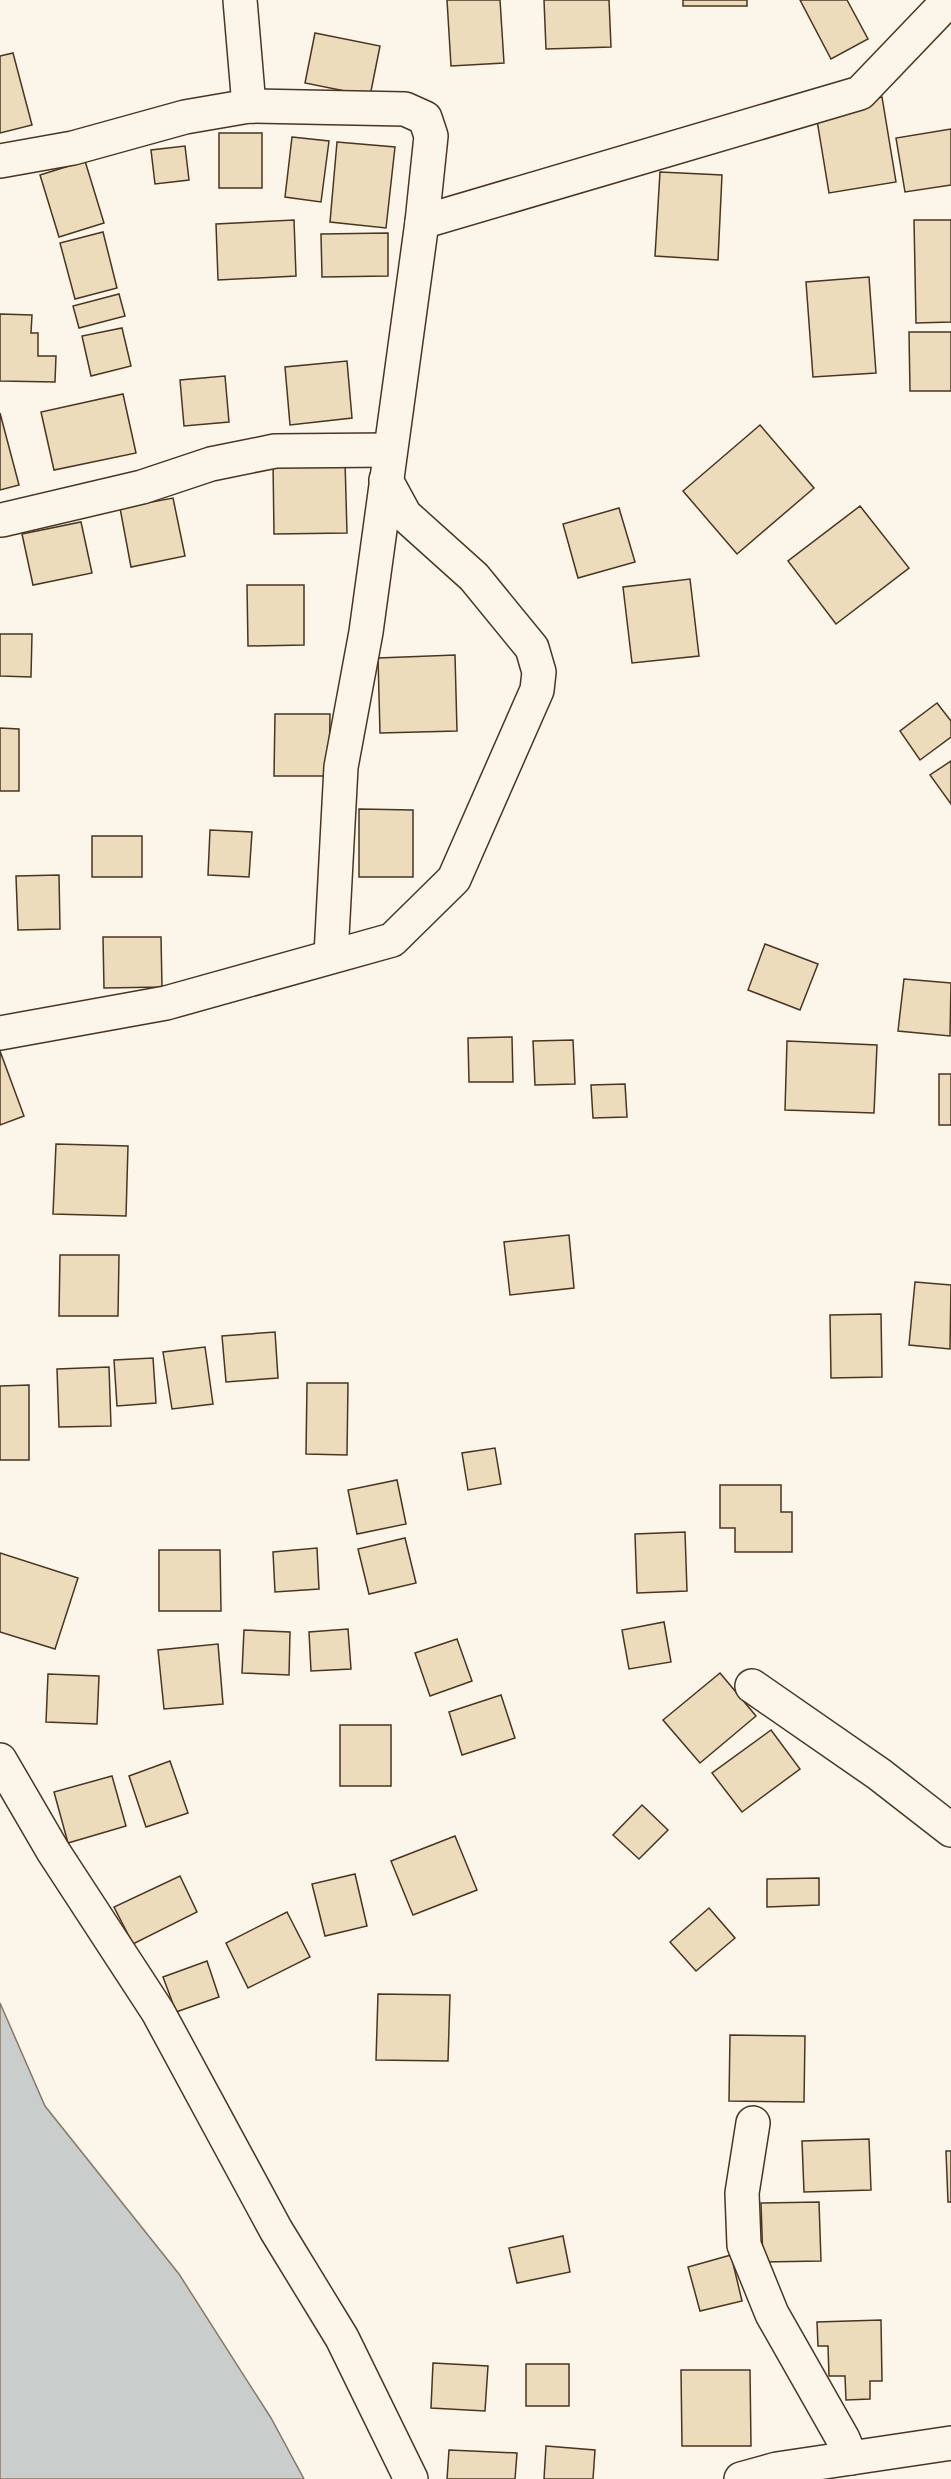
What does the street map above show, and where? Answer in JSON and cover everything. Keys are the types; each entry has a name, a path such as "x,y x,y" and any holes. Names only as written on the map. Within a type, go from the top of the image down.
{"street":[{"path":"240,0 249,106"},
{"path":"422,222 860,93 949,0"},
{"path":"0,161 73,148 184,117 249,106 405,109 425,118 431,136 422,222 366,632 341,766 331,955"},
{"path":"2,519 142,487 211,464 275,451 388,465"},
{"path":"0,1033 166,1003 331,955 392,940 454,879 537,690 539,672 532,648 474,577 405,514 388,465"},
{"path":"752,1686 879,1774 951,1830"},
{"path":"0,1760 53,1851 158,2012 276,2230 342,2338 411,2479"},
{"path":"753,2123 742,2193 744,2245 772,2314 843,2439 851,2458"},
{"path":"741,2479 777,2469 951,2443"}],"shaded area":[{"path":"0,2003 45,2106 179,2274 271,2418 304,2479 0,2479"}],"building":[{"path":"447,0 500,0 504,63 451,66"},
{"path":"544,0 609,0 611,47 546,49"},
{"path":"683,0 747,0 747,6 683,6"},
{"path":"800,0 847,0 868,39 831,59"},
{"path":"315,33 380,46 370,96 305,83"},
{"path":"13,53 32,125 0,133 0,56"},
{"path":"882,97 896,182 829,193 815,108"},
{"path":"951,129 951,185 905,192 896,138"},
{"path":"219,133 262,133 262,188 219,188"},
{"path":"292,137 329,141 321,202 285,197"},
{"path":"337,142 395,147 386,228 330,222"},
{"path":"185,146 189,180 155,184 151,150"},
{"path":"85,161 104,223 59,237 40,175"},
{"path":"660,172 722,175 718,260 655,256"},
{"path":"294,220 296,276 218,280 216,224"},
{"path":"914,220 951,220 951,322 916,323"},
{"path":"103,232 117,288 75,299 60,243"},
{"path":"388,233 388,276 322,277 321,234"},
{"path":"869,277 876,373 813,377 806,282"},
{"path":"119,294 125,316 79,328 73,306"},
{"path":"0,314 32,315 31,333 38,333 38,356 56,356 55,382 0,381"},
{"path":"122,328 131,366 91,376 82,336"},
{"path":"909,332 951,332 951,391 910,391"},
{"path":"347,361 352,418 290,425 285,367"},
{"path":"225,376 229,422 184,426 180,380"},
{"path":"123,394 136,453 54,470 41,412"},
{"path":"0,413 19,485 0,490"},
{"path":"760,425 814,488 737,554 683,491"},
{"path":"345,461 347,533 274,534 273,462"},
{"path":"173,498 185,556 131,567 120,508"},
{"path":"860,506 909,568 836,624 788,561"},
{"path":"619,508 635,562 578,578 563,524"},
{"path":"81,522 92,573 33,585 22,534"},
{"path":"690,579 699,656 632,663 623,587"},
{"path":"247,585 304,585 304,645 248,646"},
{"path":"0,634 32,634 31,677 0,676"},
{"path":"455,655 457,731 380,733 378,658"},
{"path":"937,703 951,721 951,737 920,760 900,731"},
{"path":"275,714 330,714 329,776 274,776"},
{"path":"0,728 19,729 19,791 0,791"},
{"path":"951,761 951,804 930,775"},
{"path":"359,809 413,810 413,877 359,877"},
{"path":"210,830 252,832 249,877 208,875"},
{"path":"92,836 142,836 142,877 92,877"},
{"path":"59,875 60,929 18,930 16,876"},
{"path":"103,937 161,937 162,987 104,988"},
{"path":"765,944 818,964 800,1010 748,990"},
{"path":"904,979 951,983 950,1036 898,1031"},
{"path":"512,1037 513,1082 469,1082 468,1038"},
{"path":"573,1040 575,1084 535,1085 533,1041"},
{"path":"787,1041 877,1045 874,1113 785,1110"},
{"path":"0,1051 24,1116 0,1125"},
{"path":"939,1074 951,1074 951,1125 939,1125"},
{"path":"625,1084 627,1117 593,1118 591,1085"},
{"path":"56,1144 128,1146 126,1216 53,1214"},
{"path":"569,1235 574,1288 510,1295 504,1242"},
{"path":"60,1255 119,1255 118,1316 59,1316"},
{"path":"915,1282 951,1285 950,1349 909,1345"},
{"path":"881,1314 882,1377 831,1378 830,1315"},
{"path":"275,1332 278,1378 226,1382 222,1336"},
{"path":"205,1347 213,1404 172,1409 163,1352"},
{"path":"153,1358 156,1403 117,1406 114,1360"},
{"path":"109,1367 111,1426 59,1427 57,1369"},
{"path":"307,1383 348,1383 347,1455 306,1454"},
{"path":"29,1385 29,1460 0,1460 0,1386"},
{"path":"495,1448 501,1484 468,1490 462,1453"},
{"path":"397,1480 406,1524 357,1534 348,1490"},
{"path":"720,1485 781,1485 781,1512 792,1512 792,1552 735,1552 735,1528 720,1528"},
{"path":"685,1532 687,1591 637,1593 635,1534"},
{"path":"405,1538 416,1583 369,1594 358,1549"},
{"path":"317,1548 319,1589 275,1592 273,1552"},
{"path":"159,1550 220,1550 221,1611 159,1611"},
{"path":"0,1553 78,1578 55,1649 0,1632"},
{"path":"664,1622 671,1662 629,1669 622,1630"},
{"path":"348,1629 351,1669 311,1671 309,1632"},
{"path":"244,1630 290,1632 289,1675 242,1673"},
{"path":"457,1639 472,1681 430,1696 415,1653"},
{"path":"218,1644 223,1704 164,1709 158,1650"},
{"path":"720,1673 756,1716 700,1763 663,1720"},
{"path":"48,1674 99,1676 97,1724 46,1722"},
{"path":"501,1695 515,1738 462,1755 449,1712"},
{"path":"340,1725 391,1725 391,1786 340,1786"},
{"path":"771,1730 800,1769 742,1812 712,1773"},
{"path":"170,1761 188,1813 146,1827 129,1776"},
{"path":"112,1776 126,1826 68,1843 54,1792"},
{"path":"642,1805 668,1830 639,1859 613,1835"},
{"path":"455,1836 477,1890 413,1915 391,1861"},
{"path":"355,1874 367,1926 325,1936 312,1884"},
{"path":"180,1876 197,1912 133,1944 114,1907"},
{"path":"819,1878 819,1905 767,1907 767,1879"},
{"path":"709,1908 735,1938 696,1971 670,1942"},
{"path":"287,1912 310,1957 248,1988 226,1943"},
{"path":"207,1961 219,1997 176,2012 163,1977"},
{"path":"378,1994 450,1995 448,2061 376,2060"},
{"path":"730,2035 805,2036 804,2102 729,2101"},
{"path":"869,2139 871,2190 804,2192 802,2141"},
{"path":"946,2151 951,2151 951,2202 948,2202"},
{"path":"819,2202 821,2261 763,2262 761,2203"},
{"path":"563,2236 570,2272 517,2283 509,2248"},
{"path":"731,2255 742,2301 700,2311 688,2267"},
{"path":"881,2320 882,2381 870,2381 870,2399 846,2400 845,2376 829,2376 828,2346 818,2346 817,2322"},
{"path":"433,2363 488,2366 485,2411 431,2408"},
{"path":"526,2364 569,2364 569,2406 526,2406"},
{"path":"681,2370 750,2370 751,2446 682,2446"},
{"path":"546,2446 595,2450 593,2479 544,2479"},
{"path":"449,2450 517,2453 515,2479 447,2479"}]}
